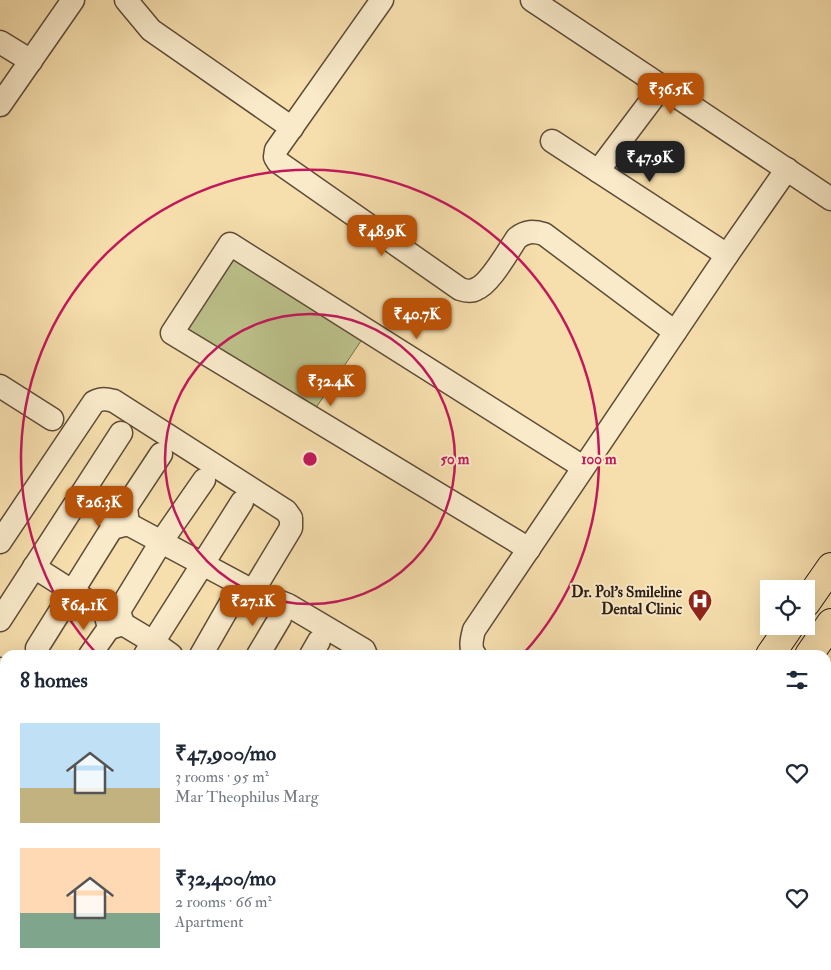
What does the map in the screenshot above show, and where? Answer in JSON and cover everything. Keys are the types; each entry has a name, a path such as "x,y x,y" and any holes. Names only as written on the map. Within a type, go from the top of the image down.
{"main road":[{"path":"815,590 831,567"},
{"path":"812,650 831,623"},
{"path":"773,650 784,635"}],"street":[{"path":"0,105 73,0"},
{"path":"126,0 150,30 292,128"},
{"path":"532,0 831,199"},
{"path":"376,2 276,150 275,157 278,162 460,289 470,291 478,289 486,282 517,238 524,233 534,231 544,234 675,332"},
{"path":"0,42 31,61"},
{"path":"598,171 662,86"},
{"path":"552,141 727,255"},
{"path":"472,650 471,643 474,630 787,169"},
{"path":"529,548 172,333 230,244 584,467"},
{"path":"0,386 52,419"},
{"path":"0,540 94,402 106,399 122,407 286,511 291,518 291,528 204,650"},
{"path":"0,620 121,433"},
{"path":"37,648 161,454"},
{"path":"93,650 161,542 204,480"},
{"path":"82,493 119,518 161,542 247,588 288,605 364,650"},
{"path":"34,568 114,619 149,648 242,502"},
{"path":"261,650 280,618"}],"green space":[{"path":"232,251 363,338 305,424 174,336"}],"place":[{"name":"Dr. Pol's Smileline Dental Clinic","path":"700,622"}]}
